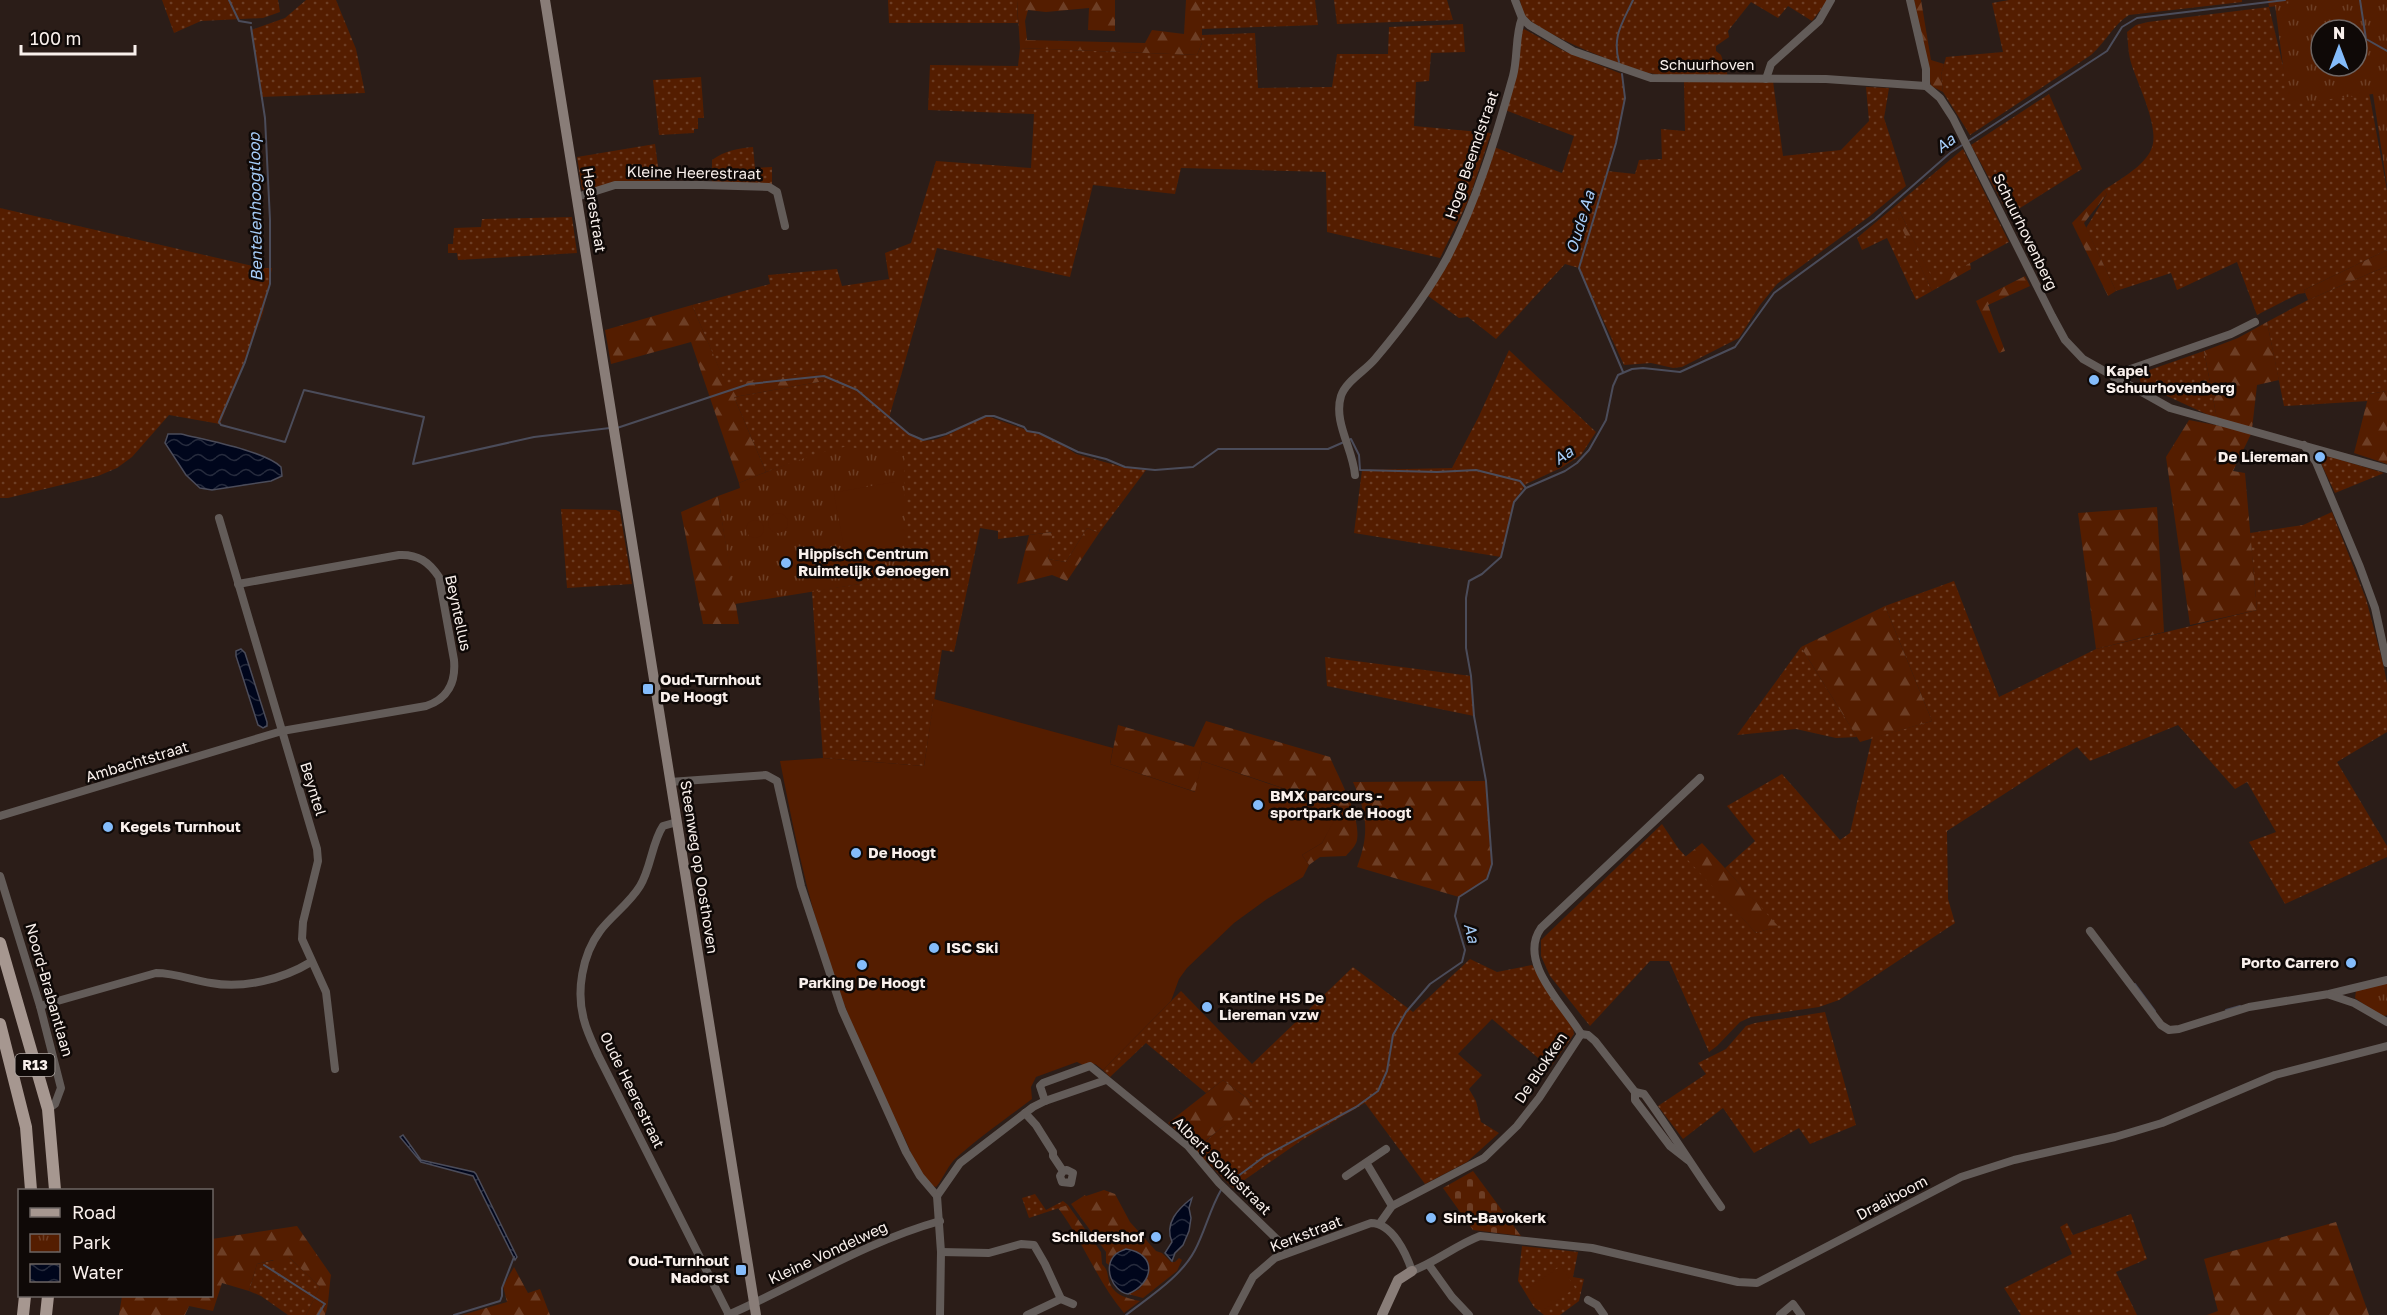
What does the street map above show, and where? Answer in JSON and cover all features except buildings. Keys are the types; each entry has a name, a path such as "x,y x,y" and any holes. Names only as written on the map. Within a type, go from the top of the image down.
{"main road":[{"name":"R13","path":"0,943 48,1109 55,1189"},
{"name":"R13","path":"0,1024 26,1126 31,1189"},
{"path":"23,1315 26,1297"},
{"path":"46,1315 48,1297"}],"street":[{"name":"Heerestraat","path":"545,0 613,424"},
{"path":"1515,0 1522,18"},
{"path":"1766,79 1771,64 1819,21 1831,0"},
{"path":"1910,0 1926,69 1926,86"},
{"name":"Schuurhoven","path":"1522,18 1529,25 1574,51 1651,78 1826,79 1926,86"},
{"name":"Hoge Beemdstraat","path":"1355,475 1353,458 1340,415 1341,394 1373,362 1419,303 1449,254 1476,192 1510,86 1522,18"},
{"name":"Schuurhovenberg","path":"1926,86 1940,98 1963,137 2065,340 2083,358 2114,378 2170,408 2387,469"},
{"name":"Kleine Heerestraat","path":"577,197 615,185 769,187 777,192 785,225"},
{"path":"2114,378 2121,372 2222,337 2255,322"},
{"name":"Steenweg op Oosthoven","path":"613,424 756,1315"},
{"path":"2304,445 2316,462 2360,567 2375,608 2387,663"},
{"name":"Beyntel","path":"219,518 317,849 318,861 303,922 302,939 326,992 335,1069"},
{"name":"Beyntellus","path":"238,584 399,555 417,557 426,561 439,577 455,671 451,688 443,697 426,706 282,731"},
{"name":"Ambachtstraat","path":"0,816 282,731"},
{"path":"670,782 766,775 777,781 801,886 842,1010 906,1152 920,1176 937,1196 941,1252 940,1315"},
{"name":"De Blokken","path":"1392,1206 1484,1158 1539,1098 1581,1034 1539,971 1534,958 1536,936 1541,928 1700,778"},
{"name":"Oude Heerestraat","path":"677,822 663,826 639,887 600,931 590,950 584,968 582,1009 584,1021 598,1055 728,1315"},
{"name":"Noord-Brabantlaan","path":"0,876 40,1006 61,1088 55,1104 48,1109"},
{"path":"2090,931 2161,1025 2169,1030 2179,1029 2249,1007 2329,994 2387,980"},
{"path":"40,1006 156,973 168,973 212,984 234,986 287,975 311,963"},
{"path":"2329,994 2354,1003 2387,1022"},
{"path":"1581,1034 1588,1035 1595,1041 1635,1092 1635,1100 1670,1146 1688,1160 1721,1207"},
{"name":"Draaiboom","path":"1412,1271 1429,1265 1480,1236 1592,1248 1738,1282 1757,1283 1962,1177 2014,1160 2115,1137 2162,1123 2276,1075 2387,1046"},
{"name":"Albert Sohiestraat","path":"1044,1101 1040,1090 1043,1083 1090,1066 1188,1146 1219,1183 1289,1251"},
{"path":"937,1196 960,1163 1025,1113 1044,1101 1106,1080"},
{"path":"1025,1113 1036,1125 1063,1171"},
{"path":"1346,1176 1367,1164 1386,1149"},
{"path":"1367,1164 1392,1206 1380,1223 1407,1256 1412,1271 1398,1280 1382,1315"},
{"name":"Kleine Vondelweg","path":"728,1315 865,1248 940,1221"},
{"name":"Kerkstraat","path":"1233,1315 1253,1277 1275,1258 1371,1223 1380,1223"},
{"path":"941,1252 989,1253 1021,1244 1030,1244 1037,1248 1061,1299 1073,1304"},
{"path":"1429,1265 1468,1315"},
{"path":"1028,1315 1061,1299"},
{"path":"1588,1300 1597,1305 1604,1315"},
{"path":"1780,1315 1793,1304 1801,1315"}],"green space":[{"path":"162,0 278,0 280,12 263,18 201,21 174,33"},
{"path":"306,0 336,0 356,49 365,93 261,97 251,30 285,18"},
{"path":"888,0 1017,0 1018,23 889,23"},
{"path":"1017,0 1115,0 1115,31 1088,30 1089,8 1046,12 1028,10 1025,21 1027,40 1145,43 1152,30 1184,34 1186,0 1202,0 1202,43 1197,55 1020,48"},
{"path":"1202,0 1315,0 1318,25 1202,29"},
{"path":"1334,0 1447,0 1453,20 1337,24"},
{"path":"1520,0 1828,0 1812,21 1788,6 1778,18 1751,2 1728,31 1729,37 1716,46 1716,51 1721,55 1728,76 1668,76 1621,64 1562,39 1531,21 1523,13"},
{"path":"1914,0 1921,0 1931,60 1944,64 1941,75 1943,92 1931,86"},
{"path":"2009,0 2242,0 2242,2 2129,15 2091,55 1970,135 1943,92 1941,75 1946,57 2003,52 1992,3"},
{"path":"2268,0 2330,0 2269,7"},
{"path":"2315,0 2387,0 2387,186 2373,94 2288,104 2275,5"},
{"path":"2269,7 2291,99 2368,87 2387,190 2387,250 2257,315 2237,262 2177,290 2171,273 2116,291 2086,228 2107,194 2104,190 2141,163 2150,152 2153,143 2151,119 2130,59 2127,32 2136,25 2148,22"},
{"path":"1463,24 1465,52 1431,53 1429,81 1416,82 1414,126 1491,133 1469,199 1440,258 1327,232 1326,172 1181,168 1175,194 1093,185 1070,277 937,248 889,418 916,438 933,440 987,416 1055,440 1076,454 1126,468 1146,470 1099,533 1087,528 1066,562 1048,559 1052,532 998,539 998,531 980,528 954,652 942,650 924,766 823,758 812,591 860,584 789,464 766,472 734,397 824,381 820,372 726,385 692,305 770,284 768,275 837,269 842,286 889,279 885,253 911,243 936,161 1031,168 1034,114 928,110 930,65 1018,66 1020,48 1197,55 1202,43 1202,35 1255,33 1258,88 1332,87 1337,54 1388,54 1389,27"},
{"path":"1524,29 1564,51 1622,74 1625,98 1616,143 1607,171 1635,174 1639,160 1662,159 1661,129 1685,131 1684,82 1773,81 1783,156 1841,150 1869,121 1866,87 1889,88 1884,118 1906,186 1870,216 1777,284 1760,305 1739,338 1682,367 1673,368 1651,363 1624,365 1579,268 1565,264 1496,339 1468,317 1459,318 1428,296 1453,253 1494,147 1562,173 1574,136 1505,110 1516,76"},
{"path":"701,77 704,118 698,118 698,129 694,129 694,133 659,135 653,80"},
{"path":"2049,94 2082,169 2009,215 1971,145"},
{"path":"655,144 660,181 619,181 585,191 582,189 577,157"},
{"path":"753,147 755,168 772,167 772,185 712,182 712,160 732,150"},
{"path":"1963,149 2009,242 1934,283 1900,212 1896,214 1932,291 1916,300 1887,238 1862,250 1857,238"},
{"path":"2104,190 2107,194 2084,223 2116,291 2108,296 2072,223"},
{"path":"0,208 261,268 272,268 263,313 220,424 169,415 132,457 117,468 98,476 0,498"},
{"path":"1900,212 1934,282 1970,263 1971,269 1932,291 1895,214"},
{"path":"572,217 577,253 458,260 457,253 448,253 448,244 453,244 454,228 481,227 482,219"},
{"path":"2387,250 2387,266 2308,300 2304,290"},
{"path":"2387,266 2387,391 2369,394 2368,401 2284,406 2267,322 2308,300"},
{"path":"2025,276 2030,286 1988,305 2005,351 1999,353 1976,301"},
{"path":"692,305 726,384 820,372 824,381 734,397 766,472 739,483 691,342 611,364 605,330"},
{"path":"2267,322 2279,380 2257,385 2252,429 2217,419 2204,351 2238,338"},
{"path":"1509,350 1596,432 1581,455 1561,468 1526,484 1514,502 1501,557 1354,533 1362,470 1452,468"},
{"path":"2204,351 2217,419 2141,384 2138,374"},
{"path":"2387,391 2387,464 2354,453 2369,394"},
{"path":"2189,420 2252,432 2233,471 2245,473 2257,610 2190,625 2166,457"},
{"path":"844,447 904,452 906,561 860,584 735,604 718,496 740,488 739,483 804,458"},
{"path":"2321,454 2384,473 2335,493 2318,457"},
{"path":"895,482 898,484 898,555 864,575 850,579 834,494"},
{"path":"718,496 739,624 703,624 681,512"},
{"path":"2157,507 2164,632 2096,649 2078,513"},
{"path":"561,509 620,512 632,584 567,588"},
{"path":"2332,512 2366,599 2387,683 2387,732 2337,762 2387,846 2387,857 2285,904 2249,842 2276,832 2247,782 2235,789 2178,725 2090,761 2077,747 1947,831 1948,899 1955,923 1839,1000 1819,1007 1751,1017 1740,1022 1709,1052 1669,961 1650,961 1590,1026 1550,976 1541,956 1541,940 1662,824 1678,848 1756,933 1777,926 1725,868 1755,841 1727,806 1782,774 1840,840 1850,833 1872,738 1932,721 1885,606 1954,581 1999,697 2096,649 2257,610 2250,533 2303,525"},
{"path":"774,513 782,513 788,519 788,527 782,533 774,533 768,527 768,519"},
{"path":"755,520 761,523 764,529 761,535 755,538 749,535 746,529 749,523"},
{"path":"1087,528 1099,533 1067,581 1052,575 1017,584 1029,535 1053,532 1048,559 1066,562"},
{"path":"1885,606 1932,721 1860,742 1801,647"},
{"path":"1801,647 1857,737 1836,738 1796,729 1737,735"},
{"path":"1325,657 1471,676 1474,716 1327,686"},
{"path":"934,699 1113,748 1110,764 1195,792 1202,761 1341,808 1322,843 1302,855 1309,865 1303,877 1234,923 1187,968 1179,979 1171,1001 1103,1070 1095,1064 1083,1065 1077,1062 1036,1077 1031,1087 1032,1099 954,1160 936,1187 925,1180 917,1167 843,1002 806,883 780,761 823,758 924,766"},
{"path":"1206,721 1330,757 1356,820 1356,842 1346,856 1320,857 1309,865 1302,855 1322,843 1340,807 1202,761 1196,792 1110,764 1118,725 1194,747"},
{"path":"1486,781 1492,864 1487,879 1459,897 1357,867 1364,844 1365,824 1353,782"},
{"path":"1702,843 1778,926 1756,933 1685,857"},
{"path":"1470,959 1497,972 1532,965 1574,1034 1550,1068 1492,1019 1458,1054 1482,1075 1469,1089 1476,1101 1481,1122 1499,1133 1467,1162 1425,1184 1365,1103 1302,1140 1233,1188 1195,1150 1252,1102 1223,1080 1206,1093 1146,1043 1110,1077 1103,1070 1181,991 1252,1064 1353,967 1413,1012"},
{"path":"2387,983 2387,1015 2382,1017 2355,998 2356,991"},
{"path":"1825,1012 1856,1125 1810,1144 1799,1128 1754,1153 1723,1108 1683,1139 1658,1106 1706,1074 1698,1063 1726,1049 1746,1026"},
{"path":"1223,1080 1253,1103 1196,1148 1168,1123"},
{"path":"1473,1171 1521,1236 1473,1230 1443,1188"},
{"path":"1104,1190 1115,1194 1130,1222 1156,1251 1162,1253 1171,1262 1179,1258 1182,1260 1177,1271 1143,1298 1128,1294 1140,1289 1115,1254 1109,1265 1106,1263 1106,1252 1071,1204 1085,1195"},
{"path":"1035,1194 1046,1210 1063,1201 1068,1205 1029,1218 1022,1198"},
{"path":"1068,1205 1101,1252 1102,1264 1114,1290 1122,1296 1140,1301 1124,1313 1114,1301 1058,1208"},
{"path":"2131,1214 2147,1259 2116,1272 2137,1315 2021,1315 2004,1288 2072,1254 2060,1227 2067,1223 2073,1235"},
{"path":"2336,1222 2369,1315 2207,1315 2218,1311 2204,1259"},
{"path":"297,1226 331,1275 325,1315 306,1315 320,1287 289,1257 282,1269 273,1260 257,1264 249,1291 222,1283 213,1311 189,1306 185,1315 119,1315 122,1297 213,1297 213,1239"},
{"path":"1522,1246 1578,1252 1573,1277 1584,1279 1579,1301 1560,1315 1544,1315 1534,1307 1518,1281"},
{"path":"289,1257 320,1287 306,1315 288,1315 261,1296 249,1291 257,1264"},
{"path":"1561,1266 1575,1288 1542,1311 1527,1289"},
{"path":"514,1267 528,1293 540,1289 550,1315 462,1315 507,1302 503,1286"}],"water":[{"path":"168,434 204,439 262,456 281,467 282,476 271,481 212,490 200,488 186,475 165,443"},
{"path":"241,649 245,653 267,722 267,726 263,728 258,725 236,656 236,651"},
{"path":"403,1135 421,1160 476,1174 517,1257 515,1260 473,1176 421,1162 400,1137"},
{"path":"1192,1198 1189,1208 1191,1218 1189,1231 1172,1261 1165,1253 1172,1242 1171,1223 1177,1212"},
{"path":"1126,1249 1143,1257 1149,1269 1143,1283 1128,1294 1117,1288 1109,1271 1112,1259 1117,1253"}],"waterway":[{"name":"Bentelenhoogtloop","path":"229,0 239,21 251,23"},
{"name":"Oude Aa","path":"1619,62 1617,37 1633,0"},
{"name":"Aa","path":"1230,1182 1265,1156 1356,1107 1378,1091 1387,1071 1393,1035 1406,1012 1430,984 1462,962 1465,950 1455,916 1459,897 1487,879 1492,864 1486,781 1474,716 1466,648 1466,598 1469,581 1482,574 1501,557 1514,502 1526,488 1565,471 1577,463 1589,450 1606,420 1613,386 1618,375 1632,369 1643,368 1680,372 1735,347 1774,293 1875,219 1950,153 2107,51 2122,27 2137,18 2285,0"},
{"path":"2360,0 2366,39 2387,51"},
{"name":"Bentelenhoogtloop","path":"251,27 265,118 270,220 270,284 245,362 219,422 221,425 285,442 304,390 424,417 413,464 534,437 610,428"},
{"name":"Oude Aa","path":"1622,74 1625,98 1616,143 1579,268 1623,372"},
{"name":"Bentelenhoogtloop","path":"617,428 749,384 824,376 857,390 909,434 923,440 946,434 986,416 994,416 1024,427 1027,431 1039,433 1078,452 1106,459 1125,467 1155,470 1193,467 1218,449 1328,449 1344,442"},
{"name":"Bentelenhoogtloop","path":"1349,440 1351,439 1359,455 1360,470 1437,472 1476,470 1520,481 1525,487"},
{"path":"2135,984 2155,1011"},
{"path":"2226,1010 2240,1006"},
{"name":"Aa","path":"1126,1315 1164,1286 1189,1260 1199,1243 1221,1190"},
{"path":"454,1315 500,1301 502,1288 514,1257"},
{"path":"264,1265 325,1304"},
{"path":"318,1315 324,1305"}],"place":[{"name":"Kapel Schuurhovenberg","path":"2094,380"},
{"name":"De Liereman","path":"2320,457"},
{"name":"Hippisch Centrum Ruimtelijk Genoegen","path":"786,563"},
{"name":"Oud-Turnhout De Hoogt","path":"648,689"},
{"name":"BMX parcours - sportpark de Hoogt","path":"1258,805"},
{"name":"Kegels Turnhout","path":"108,827"},
{"name":"De Hoogt","path":"856,853"},
{"name":"ISC Ski","path":"934,948"},
{"name":"Porto Carrero","path":"2351,963"},
{"name":"Parking De Hoogt","path":"862,965"},
{"name":"Kantine HS De Liereman vzw","path":"1207,1007"},
{"name":"Sint-Bavokerk","path":"1431,1218"},
{"name":"Schildershof","path":"1156,1237"},
{"name":"Oud-Turnhout Nadorst","path":"741,1270"}]}
